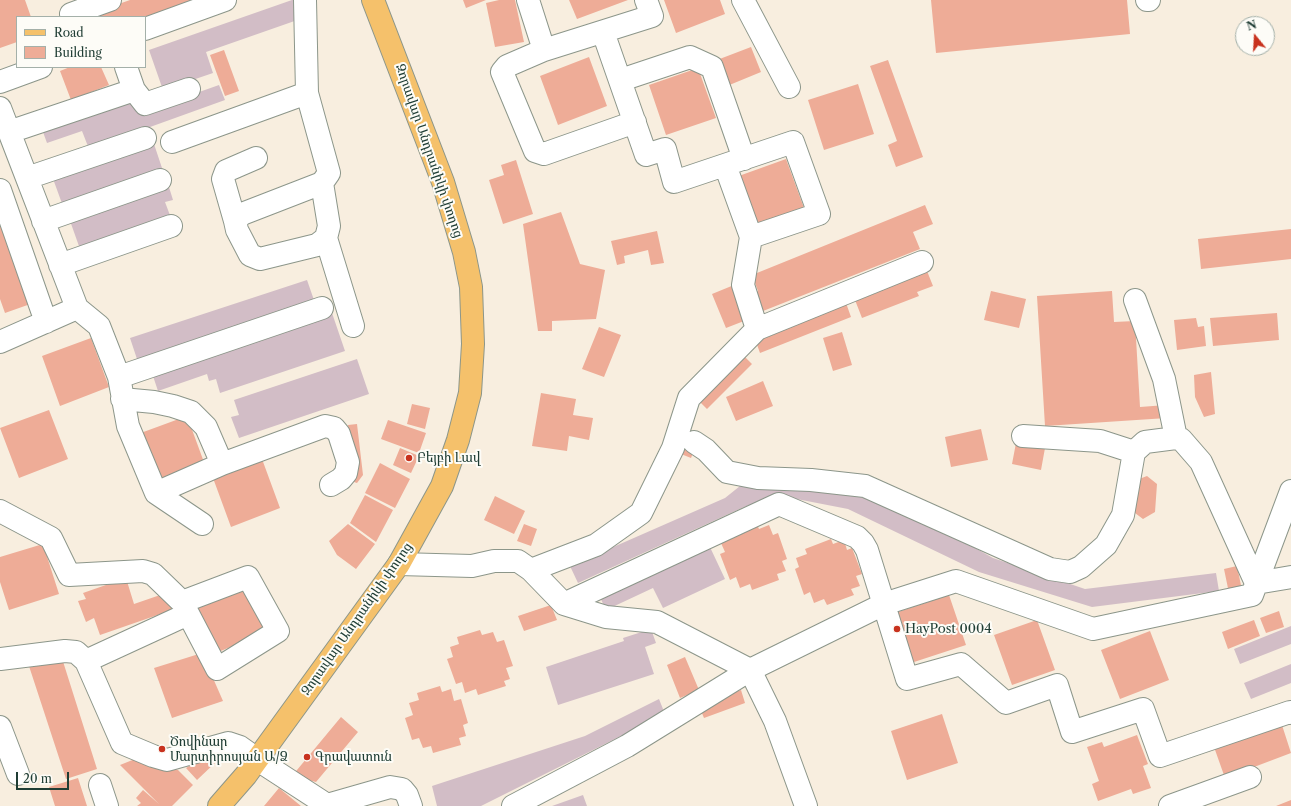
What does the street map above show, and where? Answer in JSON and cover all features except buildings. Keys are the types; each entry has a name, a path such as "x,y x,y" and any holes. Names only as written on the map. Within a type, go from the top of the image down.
{"main road":[{"name":"Զորավար Անդրանիկի փողոց","path":"374,0 443,182 464,252 471,287 473,344 470,393 465,416 442,486 404,564"},
{"name":"Զորավար Անդրանիկի փողոց","path":"230,806 404,564 450,489 479,393 482,343 480,286 474,249 458,198 420,91 385,0"},
{"name":"Զորավար Անդրանիկի փողոց","path":"219,806 261,762"}],"street":[{"path":"71,10 110,0"},
{"path":"146,29 225,0"},
{"path":"235,221 242,214 322,183 329,173 307,93 305,0"},
{"path":"528,0 544,50"},
{"path":"635,122 544,154 534,151 502,72 506,66 544,50 652,16 646,0"},
{"path":"743,0 790,87"},
{"path":"603,32 646,155 665,149 674,182 793,142 819,214 751,237"},
{"path":"621,80 690,57 712,67 751,237 743,285 757,329"},
{"path":"0,82 38,68"},
{"path":"126,68 134,90 145,104 189,89"},
{"path":"9,132 134,90"},
{"path":"172,142 307,93"},
{"path":"0,108 77,308 99,326 119,376 128,426 156,493 202,524"},
{"path":"27,178 145,138"},
{"path":"256,158 226,171 223,179 244,248 250,255 260,259 317,245 326,238"},
{"path":"43,220 160,180"},
{"path":"322,183 329,226 326,238 353,326"},
{"path":"0,190 46,322"},
{"path":"60,265 171,226"},
{"path":"531,570 596,545 641,513 673,448 689,398 757,329 922,262"},
{"path":"1135,300 1164,379 1176,438"},
{"path":"0,342 77,308"},
{"path":"119,376 322,308"},
{"path":"122,399 154,402 191,412 206,427 222,464"},
{"path":"156,493 222,464 325,426 334,428 339,434 348,462 346,473 341,479 331,485"},
{"path":"1024,436 1100,441 1134,452"},
{"path":"694,442 706,450 727,472 758,478 811,480 865,486 1050,569 1070,572 1081,567 1106,545 1122,515 1134,452 1144,442 1176,438 1181,439 1201,462 1256,583"},
{"path":"513,806 627,746 750,670 884,604 956,581 1093,629 1252,595 1291,491"},
{"path":"564,604 779,504 857,537 867,550 907,679 961,664 1006,703 1057,685 1072,732 1143,709 1160,756 1290,712 1291,713"},
{"path":"0,511 51,538 69,574 143,571 153,574 185,608 86,661"},
{"path":"404,564 472,566 494,561 518,561 531,570 564,604 606,617 657,622 750,670 775,721 806,806"},
{"path":"1256,583 1291,577"},
{"path":"0,659 65,651 76,652 86,661 122,743 153,756 166,760 228,743 240,747 327,805 390,787 402,789 407,795 411,806"},
{"path":"0,727 18,774"},
{"path":"1171,806 1250,777"},
{"path":"100,785 107,806"}],"shaded area":[{"path":"292,0 300,0 306,17 206,52 213,73 163,90 149,50"},
{"path":"219,85 225,100 89,149 82,131 47,143 43,132 149,94 154,108"},
{"path":"153,141 164,174 64,209 52,176"},
{"path":"168,184 173,200 165,202 171,218 80,249 69,218"},
{"path":"307,280 315,303 138,362 130,338"},
{"path":"332,313 345,351 220,393 216,379 209,381 207,374 158,391 152,373"},
{"path":"357,359 369,394 239,438 231,417 239,415 234,400"},
{"path":"774,480 848,491 968,544 993,558 1085,589 1216,573 1219,591 1092,607 979,572 848,509 776,495 744,507 578,583 570,566 725,498 740,486"},
{"path":"709,545 725,579 663,608 653,588 606,610 599,595"},
{"path":"1291,626 1291,644 1240,664 1234,649"},
{"path":"651,629 656,643 645,647 654,674 558,705 546,667 624,641 623,638"},
{"path":"1291,664 1291,683 1251,699 1244,683"},
{"path":"659,699 665,714 481,806 437,806 432,786 585,736"},
{"path":"583,795 587,806 552,806"}],"place":[{"name":"Բեյբի Լավ","path":"409,458"},
{"name":"HayPost 0004","path":"897,629"},
{"name":"Ծովինար Մարտիրոսյան Ա/Ձ","path":"162,749"},
{"name":"Գրավատուն","path":"307,757"}]}
